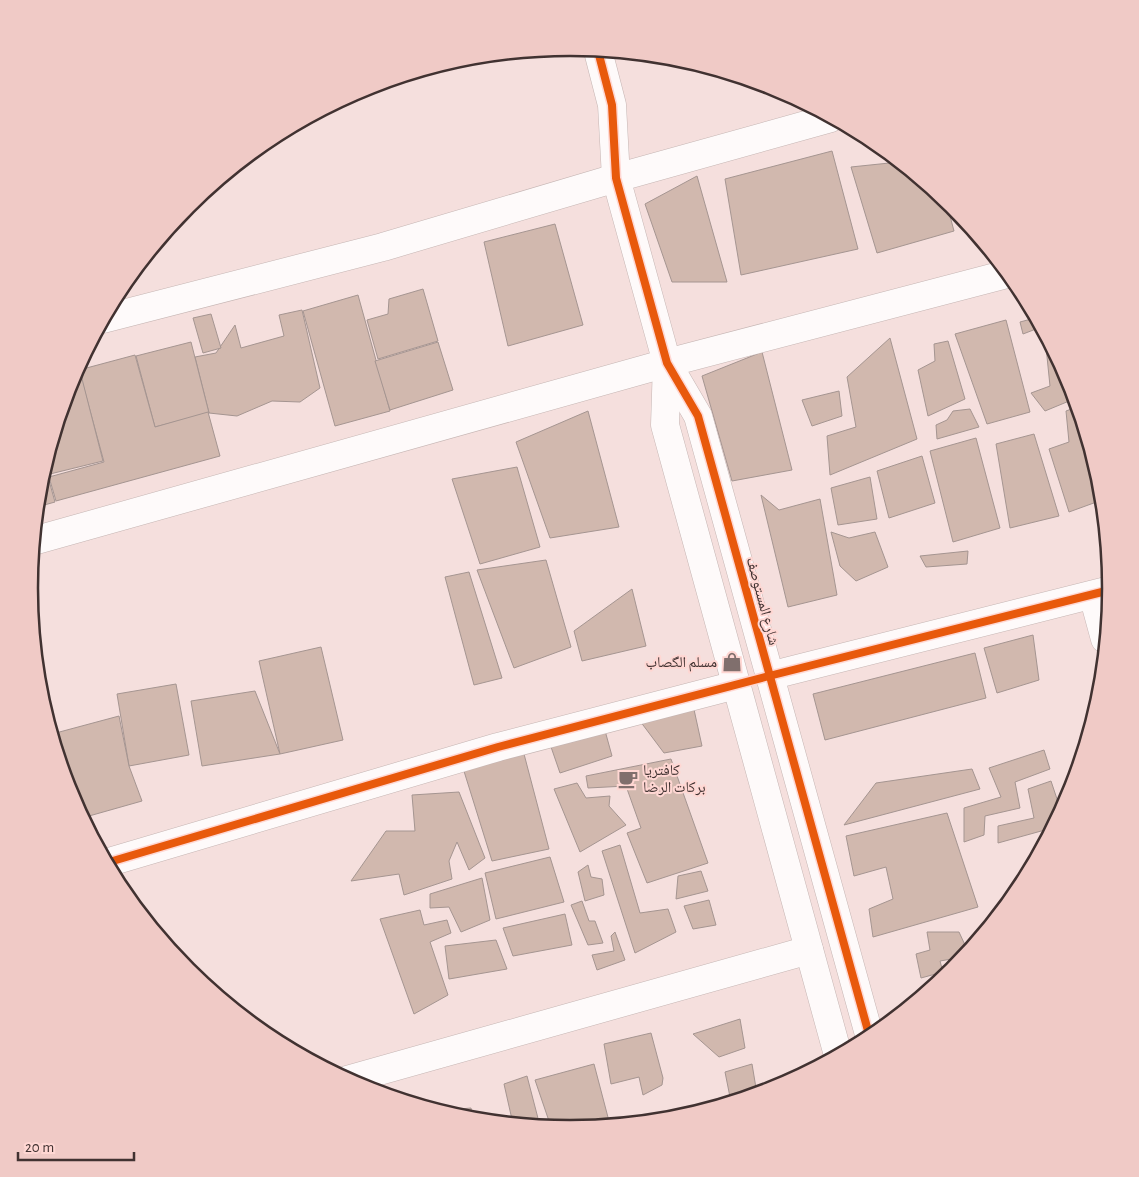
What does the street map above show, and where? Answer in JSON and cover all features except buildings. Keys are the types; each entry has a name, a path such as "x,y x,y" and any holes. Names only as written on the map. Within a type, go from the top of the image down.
{"street":[{"name":"شارع المستوصف","path":"600,58 612,105 616,178 667,363 698,416 868,1029"},
{"path":"112,317 383,247 616,178 822,120"},
{"path":"40,539 667,363 1000,276"},
{"name":"شارع المستوصف","path":"667,363 665,425 836,1049"},
{"path":"113,861 498,747 769,676 1102,593"},
{"path":"359,1077 809,950"}],"cycle path":[{"path":"600,58 612,105 616,178 667,363 698,416 868,1029"},
{"path":"113,861 498,747 1102,592"}],"place":[{"name":"مسلم الگصاب","path":"732,662"},
{"name":"كافتريا بركات الرضا","path":"628,779"}]}
